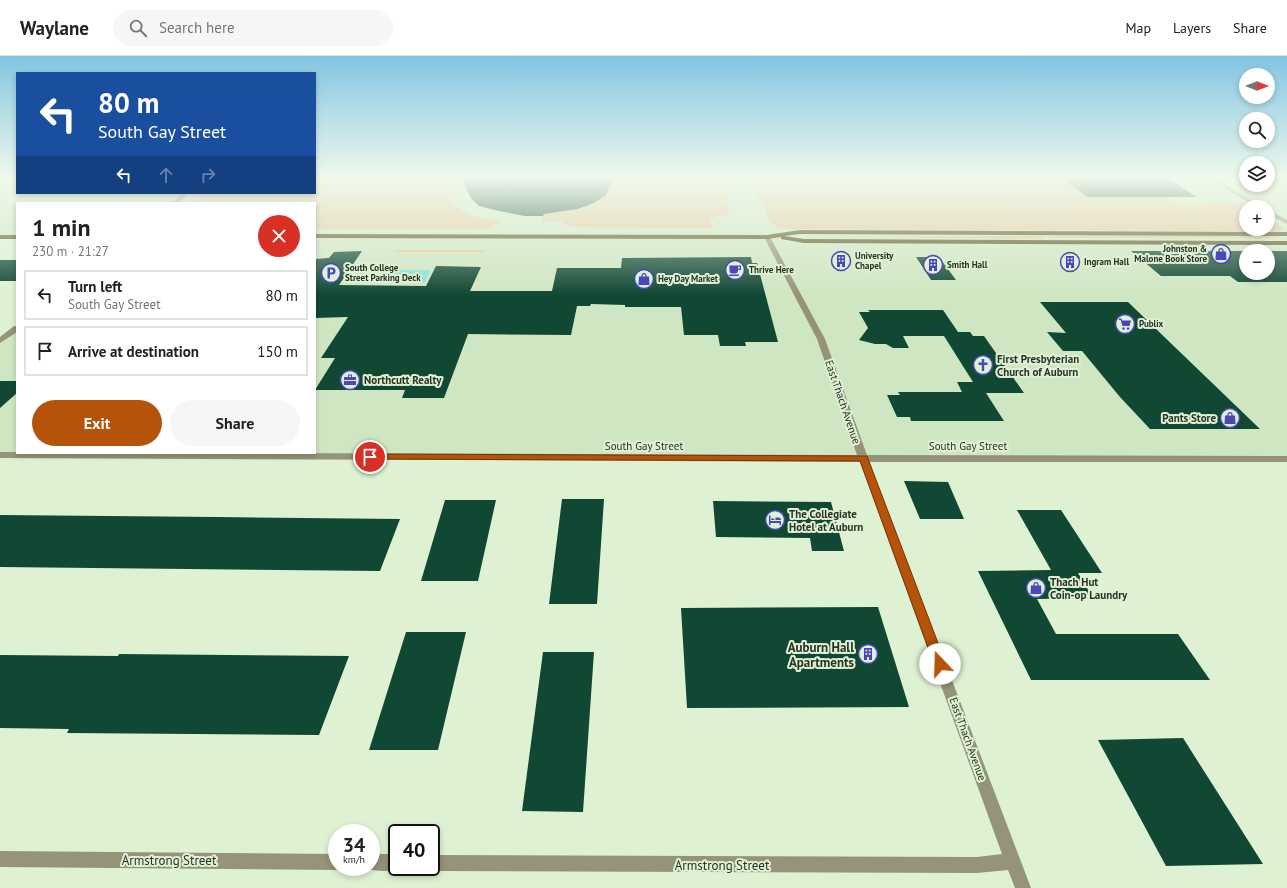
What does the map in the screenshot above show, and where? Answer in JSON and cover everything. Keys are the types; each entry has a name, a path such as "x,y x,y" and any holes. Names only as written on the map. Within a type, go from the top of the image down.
{"main road":[{"path":"767,237 800,232 1287,234"},
{"path":"316,236 767,237 804,241 1287,243"},
{"path":"0,238 16,237"}],"street":[{"path":"1277,217 1287,222"},
{"name":"East Thach Avenue","path":"767,237 821,339 863,458 1023,888"},
{"path":"0,341 16,329"},
{"name":"South Gay Street","path":"0,455 1287,459"},
{"name":"Armstrong Street","path":"0,859 328,862"},
{"name":"Armstrong Street","path":"440,863 977,865 1013,861"}],"shaded area":[{"path":"0,217 16,217 16,237 0,237"},
{"path":"316,217 1239,217 1239,236 1275,236 1275,217 1287,217 1287,459 0,455 0,341 16,329 16,454 316,454"},
{"path":"316,217 478,217 502,221 488,229 316,229"},
{"path":"543,217 716,217 711,219 710,223 715,227 710,228 571,227 561,221 541,221"},
{"path":"768,217 1239,217 1239,231 787,229 777,227 770,222"},
{"path":"1275,223 1285,229 1275,231"},
{"path":"1043,236 1042,239 815,237"},
{"path":"1050,236 1276,236 1280,238 1049,238"},
{"path":"395,250 486,250 485,252 393,252"}],"water":[{"path":"386,270 431,270 425,282 378,281"}],"building":[{"path":"362,251 339,285 426,286 436,266 481,267 470,291 552,291 557,268 621,268 622,258 751,257 752,263 757,263 778,342 745,342 746,346 720,346 718,335 684,335 681,307 625,307 625,305 591,304 590,306 577,306 571,335 468,334 444,398 402,398 405,390 316,390 335,358 321,358 348,317 316,318 316,259 329,258 334,252"},
{"path":"1131,251 1239,251 1239,280 1275,280 1275,251 1287,251 1287,282 1238,282 1230,276 1161,276"},
{"path":"916,257 939,257 956,280 931,280"},
{"path":"0,260 16,260 16,281 0,281"},
{"path":"1040,302 1128,302 1260,429 1150,429 1120,397 1082,351 1063,351 1047,332 1066,333"},
{"name":"First Presbyterian Church of Auburn","path":"868,310 943,310 958,332 970,332 973,336 984,336 1024,393 986,393 1004,421 911,421 910,417 897,417 887,395 900,395 898,392 962,392 957,382 973,382 944,336 903,336 909,348 893,348 886,344 875,344 859,340 868,328 859,312 870,312"},
{"path":"0,381 16,381 16,394 0,408"},
{"path":"904,481 948,482 964,519 920,519"},
{"path":"562,499 604,499 597,604 549,604"},
{"path":"445,500 496,500 478,581 421,581"},
{"name":"The Collegiate Hotel at Auburn","path":"713,501 831,502 844,551 812,551 810,538 716,537"},
{"path":"1017,510 1061,510 1102,573 1078,573 1093,598 1037,599 1056,634 1178,634 1210,680 1031,680 978,571 1051,570"},
{"path":"0,515 400,519 380,571 0,567"},
{"name":"Auburn Hall Apartments","path":"878,607 909,707 687,708 681,608"},
{"path":"406,632 466,632 438,750 369,750"},
{"path":"543,652 594,652 583,812 522,811"},
{"path":"119,654 349,656 319,735 67,733 69,729 0,728 0,655 118,656"},
{"path":"1183,738 1263,864 1166,866 1098,740"}],"place":[{"name":"Johnston & Malone Book Store","path":"1221,254"},
{"name":"University Chapel","path":"841,261"},
{"name":"Ingram Hall","path":"1070,262"},
{"name":"Smith Hall","path":"933,265"},
{"name":"Thrive Here","path":"735,270"},
{"name":"South College Street Parking Deck","path":"331,273"},
{"name":"Hey Day Market","path":"644,279"},
{"name":"Publix","path":"1125,324"},
{"name":"First Presbyterian Church of Auburn","path":"983,365"},
{"name":"Northcutt Realty","path":"350,380"},
{"name":"Pants Store","path":"1230,418"},
{"name":"The Collegiate Hotel at Auburn","path":"775,520"},
{"name":"Thach Hut Coin-op Laundry","path":"1036,588"},
{"name":"Auburn Hall Apartments","path":"868,654"}],"route":[{"path":"370,457 712,459 863,458 940,664"}]}
